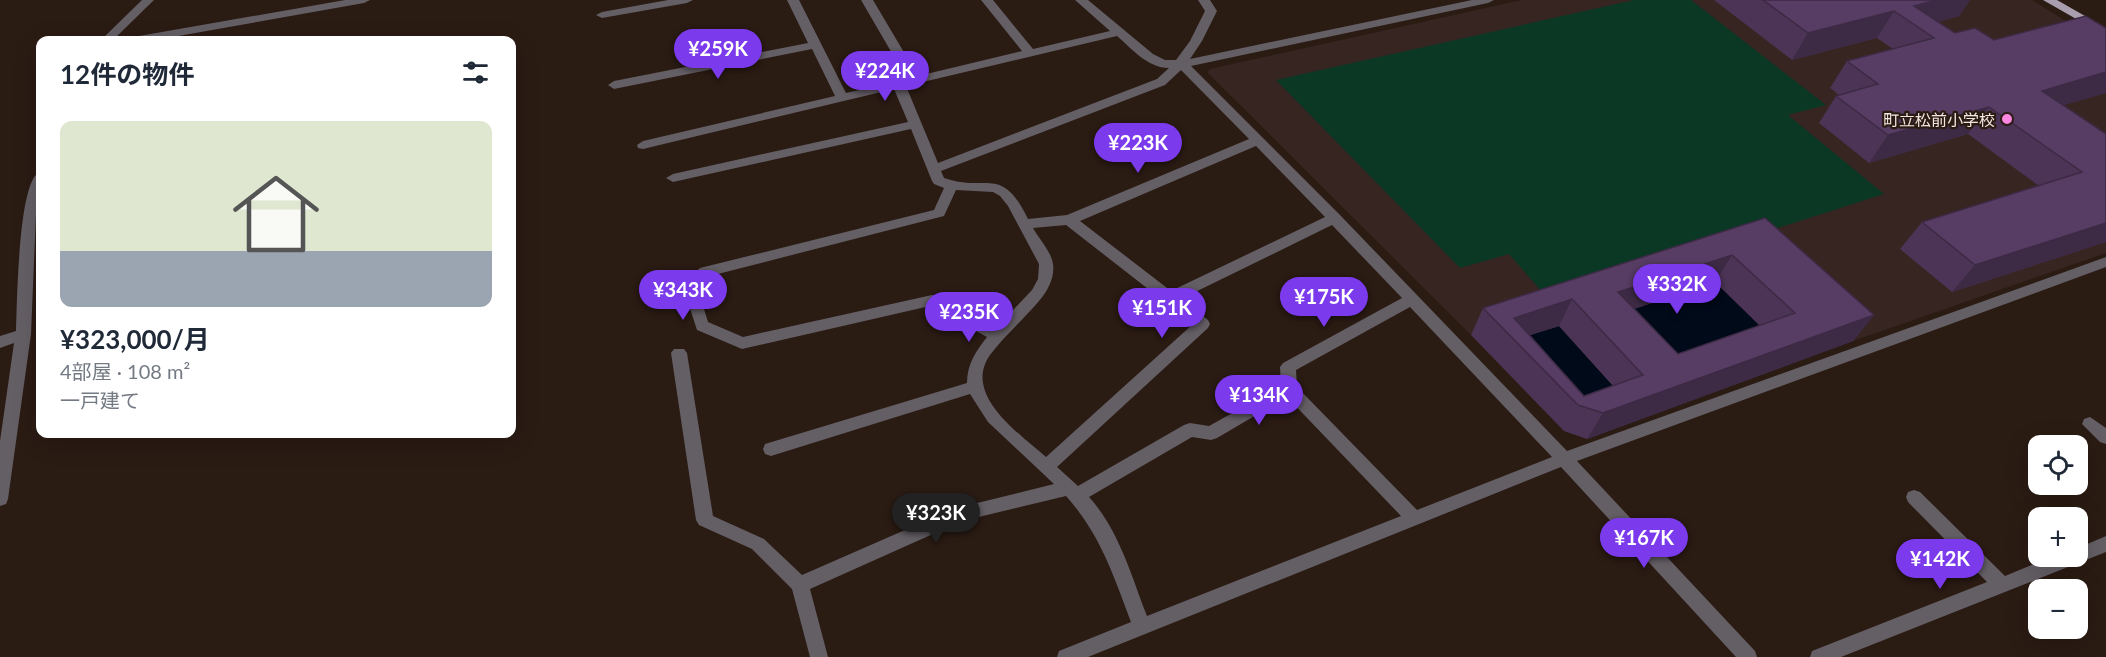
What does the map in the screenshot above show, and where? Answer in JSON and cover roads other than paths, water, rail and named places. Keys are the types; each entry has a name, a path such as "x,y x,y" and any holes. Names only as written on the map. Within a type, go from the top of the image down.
{"main road":[{"path":"2049,0 2106,33"}],"street":[{"path":"111,36 148,0"},
{"path":"162,36 364,0"},
{"path":"602,15 687,0"},
{"path":"793,0 841,96"},
{"path":"867,0 914,80"},
{"path":"987,0 1030,53"},
{"path":"1081,0 1149,57 1163,64 1182,64 1488,0"},
{"path":"934,170 1161,82 1182,64 1199,39 1211,11 1204,0"},
{"path":"1418,0 1430,12"},
{"path":"643,145 841,96 1119,32"},
{"path":"614,85 815,45"},
{"path":"1182,64 1335,218 1566,458 1748,657"},
{"path":"898,83 939,181 951,187 993,186 1005,192 1046,263 1047,277 1039,291 979,357 974,374 974,387 995,418 1087,506 1105,534 1142,627"},
{"path":"673,178 915,124"},
{"path":"1023,224 1069,220 1258,140"},
{"path":"951,187 939,213 705,272 689,284 702,326 742,343 932,300 998,336"},
{"path":"0,499 23,334 29,214 36,190"},
{"path":"1170,297 1335,218"},
{"path":"1046,467 1203,324 1069,220"},
{"path":"1066,657 1566,458 2106,262"},
{"path":"1412,299 1288,367 1289,389 1414,518"},
{"path":"0,342 23,334"},
{"path":"679,353 705,520 758,544 800,585 819,657"},
{"path":"771,449 974,387"},
{"path":"800,585 959,514 1072,492 1190,430 1211,434 1289,389"},
{"path":"2090,424 2106,437"},
{"path":"1914,497 2002,585"},
{"path":"2088,551 2106,544"},
{"path":"1819,657 2048,567"}],"water":[{"path":"1715,282 1776,340 1661,380 1603,319"},
{"path":"1559,326 1627,401 1569,422 1502,344"}],"place":[{"name":"町立松前小学校","path":"2007,119"}]}
